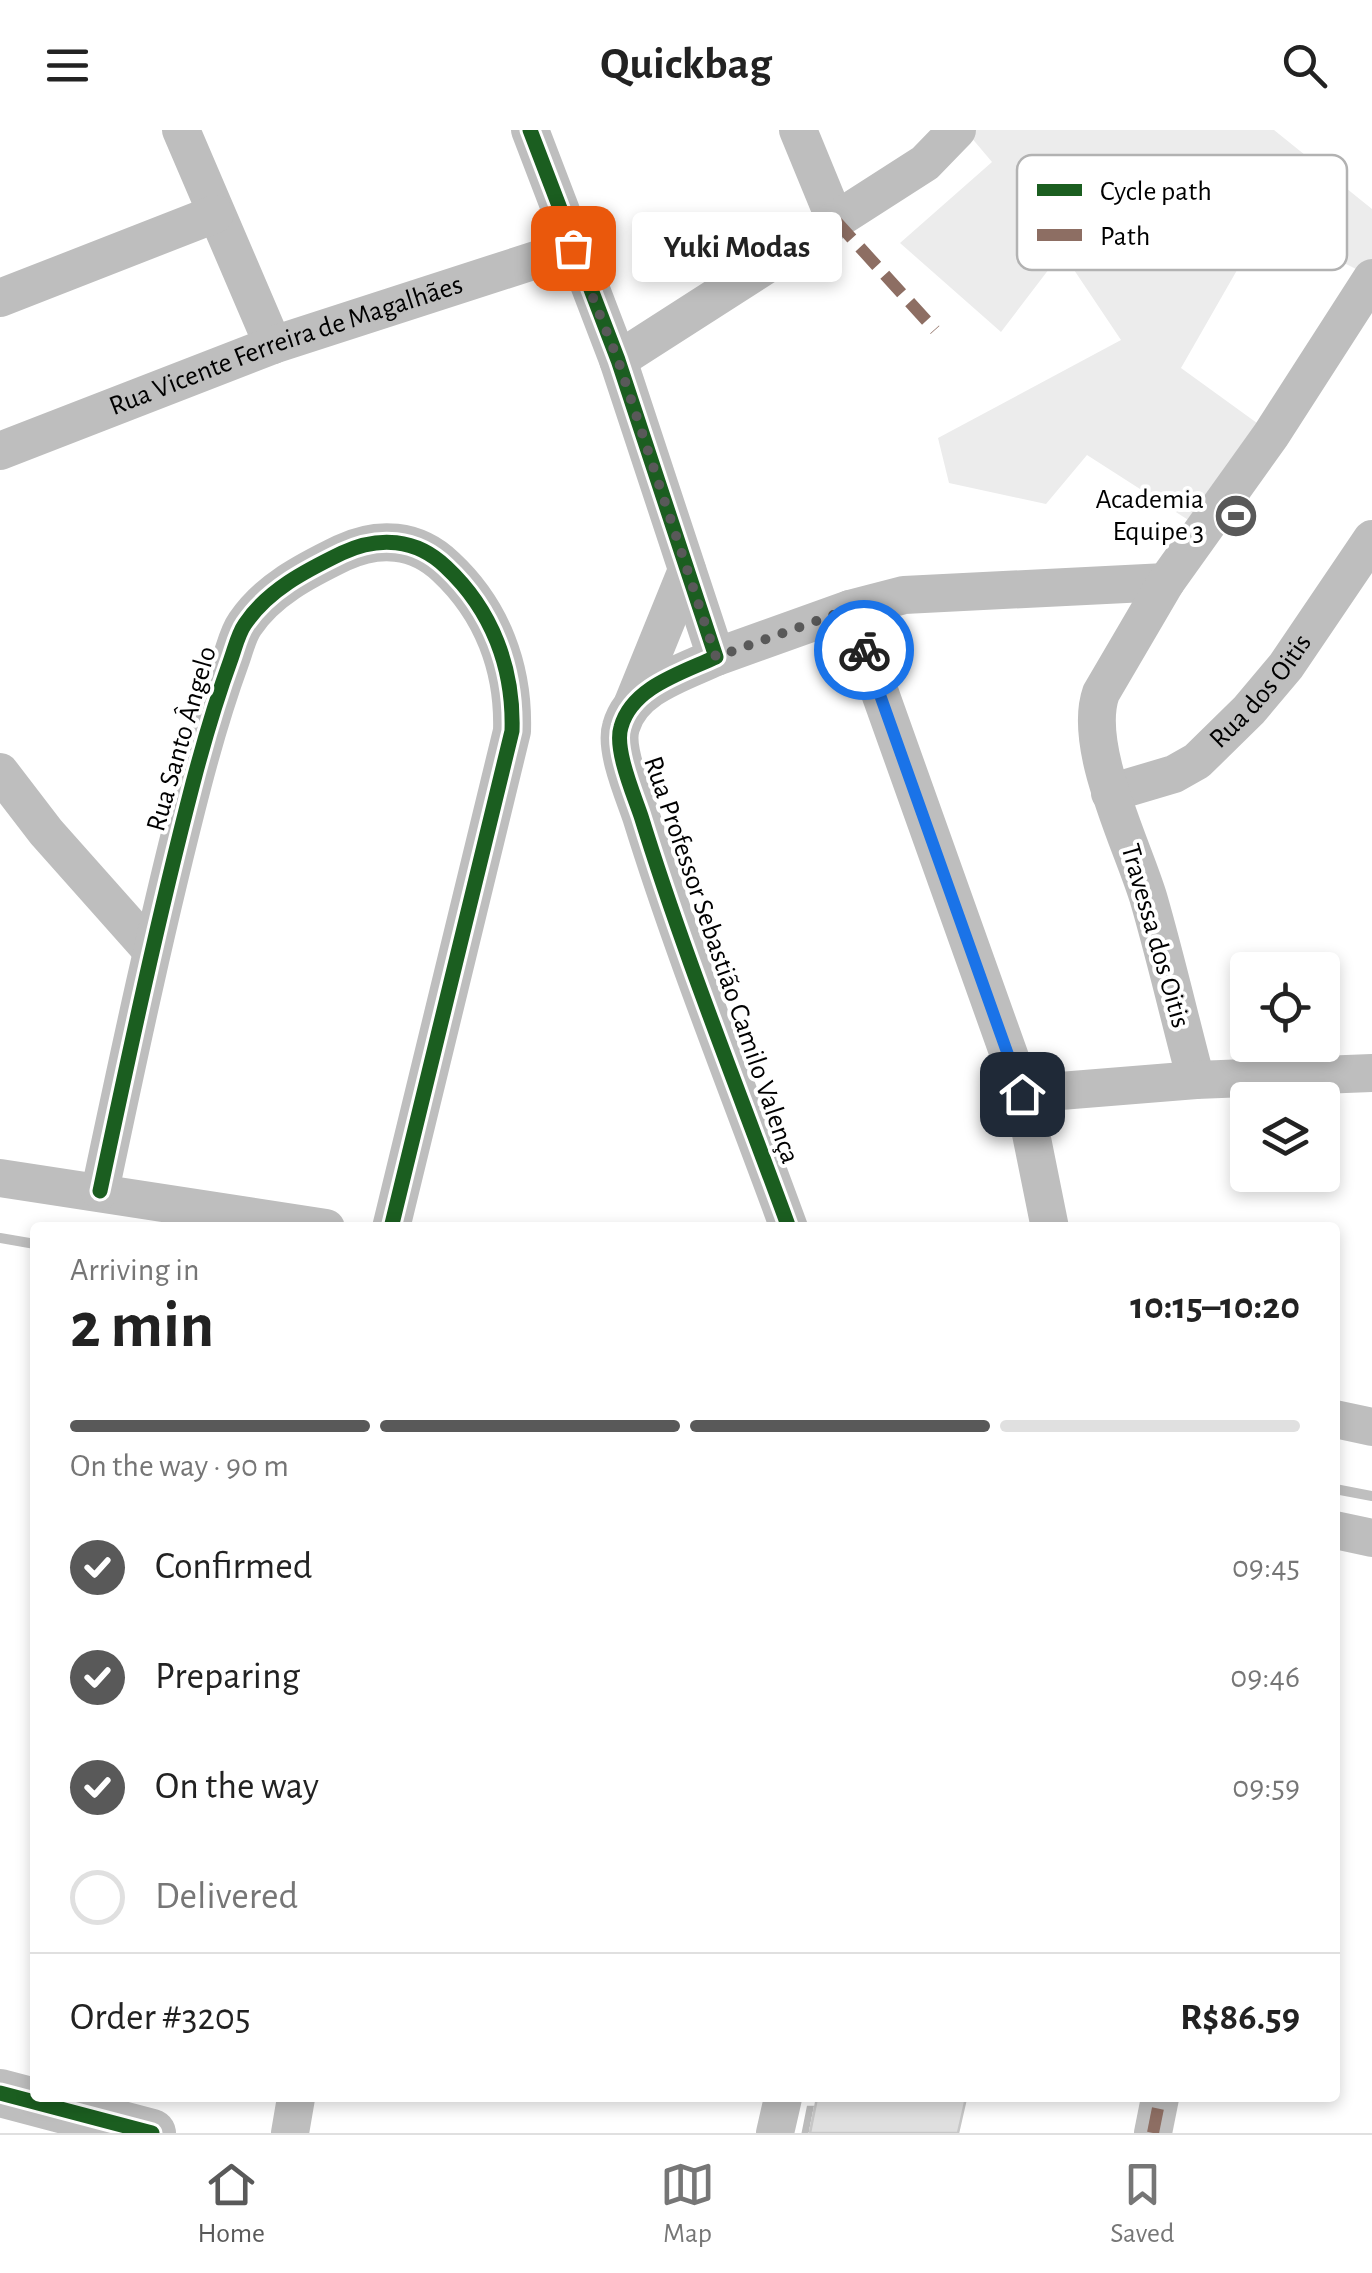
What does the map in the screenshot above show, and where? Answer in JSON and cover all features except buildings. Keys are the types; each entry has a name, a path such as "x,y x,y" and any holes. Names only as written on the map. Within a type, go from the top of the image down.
{"main road":[{"path":"0,2092 30,2100"},
{"path":"37,2102 152,2133"}],"street":[{"path":"182,130 274,346"},
{"path":"530,130 618,360 716,657"},
{"path":"798,130 835,220"},
{"path":"618,360 925,163 957,130"},
{"path":"0,298 216,214"},
{"name":"Rua Vicente Ferreira de Magalhães","path":"0,451 274,346 573,248"},
{"name":"Travessa dos Oitis","path":"1196,1080 1148,896 1110,793 1096,708 1166,582 1271,435 1372,278"},
{"name":"Rua Santo Ângelo","path":"100,1191 150,949 212,712 242,627 267,597 311,568 356,547 387,540 420,547 446,566 483,610 502,650 512,718 392,1222"},
{"name":"Rua dos Oitis","path":"1110,793 1174,774 1210,748 1286,666 1372,540"},
{"name":"Rua Professor Sebastião Camilo Valença","path":"687,570 619,730 624,764 680,934 787,1222"},
{"path":"633,703 660,683 716,657 850,609 904,595 1166,582"},
{"path":"850,609 1022,1094 1049,1222"},
{"path":"0,772 46,832 150,949"},
{"path":"1022,1094 1196,1080 1372,1073"},
{"path":"0,1178 289,1222"},
{"path":"1340,1531 1372,1538"},
{"path":"290,2133 295,2102"},
{"path":"775,2133 781,2102"},
{"path":"1152,2133 1159,2102"}],"shaded area":[{"path":"965,130 1274,130 1305,155 1017,155 1017,270 1048,270 1001,332 900,243 992,162"},
{"path":"1347,189 1372,209 1372,277 1347,264"},
{"path":"1074,270 1237,270 1181,368 1268,431 1193,523 1087,455 1046,504 949,483 938,438 1121,340"}],"waterway":[{"path":"0,1238 30,1243"},
{"path":"1340,1490 1372,1496"}],"marked path":[{"path":"835,220 935,330"},
{"path":"1153,2133 1159,2102"}],"cycle path":[{"path":"530,130 618,360 716,657 660,683 636,701 621,727 620,747 675,920 787,1222"},
{"path":"100,1191 180,834 210,721 240,632 265,601 301,574 356,548 396,543 422,550 446,567 488,621 509,685 512,731 392,1222"},
{"path":"0,2093 30,2101"},
{"path":"34,2102 152,2133"}],"way so far":[{"path":"573,248 618,360 716,657 850,609 864,650"}],"place":[{"name":"Yuki Modas","path":"573,248"},
{"name":"Academia Equipe 3","path":"1236,516"}],"route":[{"path":"864,650 1022,1094"}]}
